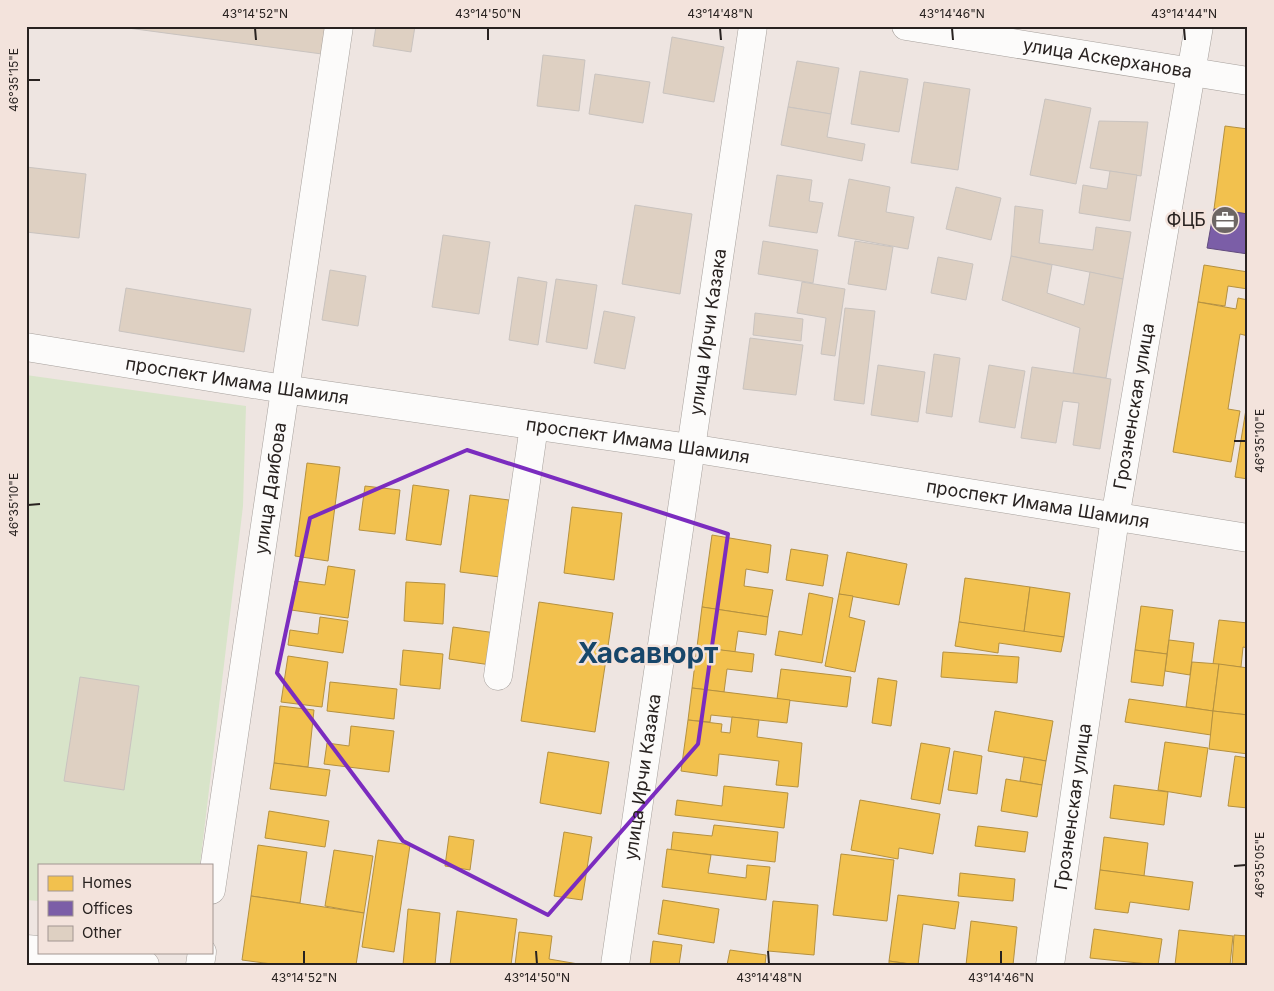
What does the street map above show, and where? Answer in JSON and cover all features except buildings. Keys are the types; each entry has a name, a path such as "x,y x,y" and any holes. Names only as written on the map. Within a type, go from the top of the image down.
{"street":[{"name":"улица Даибова","path":"212,883 339,26"},
{"name":"улица Ирчи Казака","path":"615,965 753,26"},
{"name":"улица Аскерханова","path":"906,26 1248,81"},
{"name":"Грозненская улица","path":"1050,965 1115,518 1199,26"},
{"name":"проспект Имама Шамиля","path":"26,347 284,389 690,448 1248,538"},
{"path":"498,676 534,426"},
{"path":"68,954 145,965"}],"highlighted area":[{"path":"467,450 728,534 698,744 548,915 403,841 277,673 310,518"}],"green space":[{"path":"26,375 246,406 243,506 200,864 38,864 38,901 26,900"}],"place":[{"name":"ФЦБ","path":"1225,220"}],"district":[{"name":"Хасавюрт","path":"648,653"}]}
